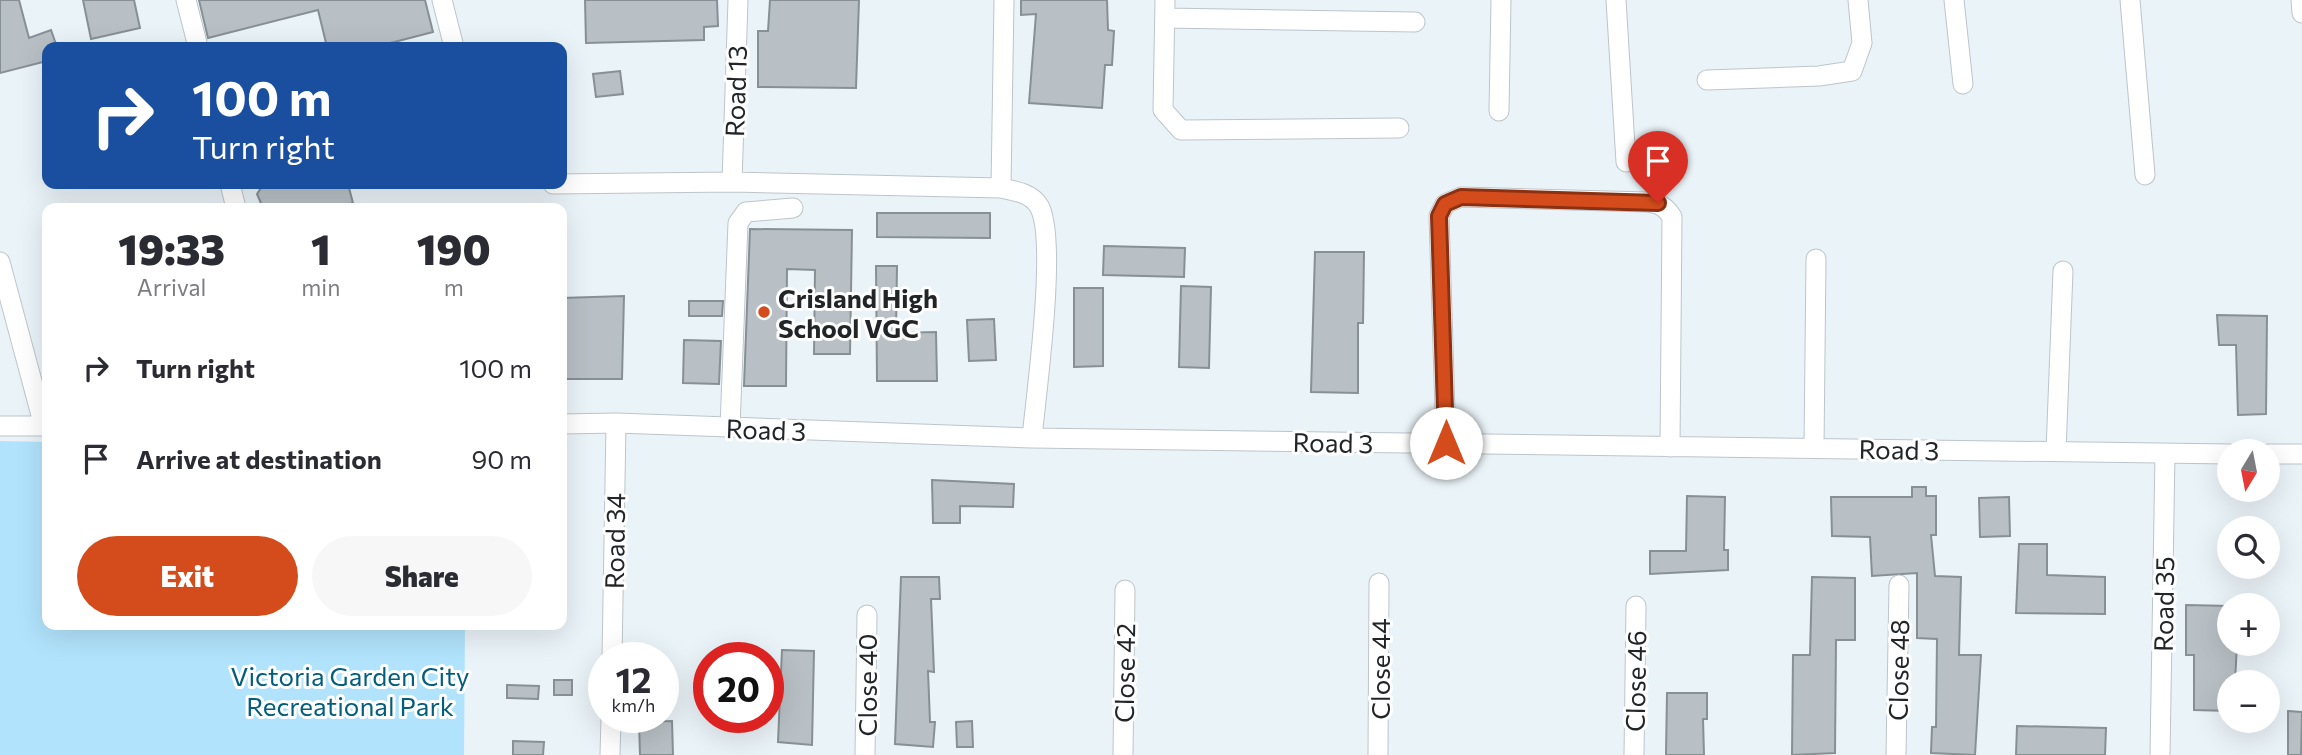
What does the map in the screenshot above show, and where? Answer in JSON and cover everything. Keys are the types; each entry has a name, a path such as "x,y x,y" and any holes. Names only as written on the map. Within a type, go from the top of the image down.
{"street":[{"path":"186,0 197,42"},
{"path":"442,0 453,42"},
{"name":"Road 13","path":"732,182 738,0"},
{"path":"1001,188 1004,0"},
{"path":"1499,111 1501,0"},
{"path":"1616,0 1626,162"},
{"path":"1707,80 1852,71 1862,43 1858,0"},
{"path":"1954,0 1963,84"},
{"path":"2130,0 2146,175"},
{"path":"2301,0 2302,13"},
{"path":"1399,128 1181,130 1163,110 1165,9 1415,22"},
{"path":"567,184 732,182 1001,188 1023,192 1039,206 1048,248 1032,438"},
{"path":"1446,443 1439,216 1445,204 1461,197 1647,202 1658,203 1668,210 1672,217 1670,446"},
{"path":"730,427 738,223 746,212 793,208"},
{"path":"1814,448 1815,259"},
{"path":"0,262 42,412"},
{"path":"2056,451 2063,271"},
{"name":"Road 3","path":"567,424 616,423 1032,438 2217,454"},
{"name":"Road 34","path":"612,642 616,423"},
{"path":"0,426 42,426"},
{"name":"Road 35","path":"2160,755 2165,453"},
{"path":"2280,454 2302,454"},
{"name":"Close 44","path":"1378,755 1379,583"},
{"name":"Close 48","path":"1896,755 1899,586"},
{"name":"Close 42","path":"1123,755 1125,590"},
{"name":"Close 46","path":"1634,755 1636,606"},
{"name":"Close 40","path":"865,755 867,615"},
{"path":"610,755 611,733"}],"green space":[{"name":"Victoria Garden City Recreational Park","path":"0,441 42,442 42,630 465,630 464,755 0,755"}],"building":[{"path":"0,0 19,0 29,38 51,30 55,42 42,42 42,62 0,73"},
{"path":"83,0 134,0 140,28 91,39"},
{"path":"199,0 425,0 433,32 394,42 326,42 318,10 208,38"},
{"path":"585,0 717,0 718,26 704,27 704,40 586,43"},
{"path":"770,0 859,0 856,88 758,87 758,31 768,31"},
{"path":"1021,0 1107,0 1108,30 1114,31 1112,65 1105,65 1102,108 1029,103 1036,14 1021,15"},
{"path":"620,71 623,94 596,97 593,74"},
{"path":"260,189 349,189 353,203 261,203 257,194"},
{"path":"877,213 990,213 990,238 877,237"},
{"name":"Crisland High School VGC","path":"750,229 852,230 850,354 814,354 815,270 787,269 786,386 744,386"},
{"path":"1104,246 1185,248 1184,277 1103,275"},
{"path":"1315,252 1364,252 1363,323 1358,323 1358,393 1311,392"},
{"path":"876,266 897,266 896,333 936,332 937,381 877,381"},
{"path":"1181,286 1211,287 1209,368 1179,367"},
{"path":"1074,288 1103,288 1103,366 1074,367"},
{"path":"624,296 622,379 567,379 567,298"},
{"path":"689,301 723,301 722,316 689,316"},
{"path":"2217,315 2267,316 2266,414 2238,415 2236,345 2219,345"},
{"path":"994,319 996,360 969,361 967,320"},
{"path":"684,340 721,341 719,384 683,383"},
{"path":"932,480 1014,484 1013,507 960,506 960,523 933,523"},
{"path":"1912,487 1926,487 1926,496 1936,496 1936,535 1931,535 1935,576 1961,577 1959,655 1981,655 1975,755 1931,753 1932,727 1936,727 1937,639 1917,638 1917,573 1872,576 1870,537 1832,536 1831,497 1912,497"},
{"path":"1687,496 1725,497 1724,550 1728,550 1728,570 1650,574 1650,551 1686,551"},
{"path":"2009,497 2010,536 1980,537 1979,498"},
{"path":"2019,544 2047,544 2047,575 2105,577 2105,614 2016,613"},
{"path":"901,577 939,577 940,599 931,599 934,672 928,671 930,722 935,722 933,747 895,744"},
{"path":"1812,577 1855,578 1855,640 1836,640 1835,753 1792,755 1793,655 1810,655"},
{"path":"2186,605 2217,606 2217,656 2236,656 2236,670 2217,670 2217,711 2194,710 2194,655 2186,655"},
{"path":"784,650 814,651 812,745 778,742 778,733 784,733"},
{"path":"554,680 572,680 572,695 554,695"},
{"path":"507,685 539,686 538,699 507,698"},
{"path":"1667,693 1707,693 1707,719 1703,719 1704,755 1666,755"},
{"path":"2288,711 2302,712 2301,755 2288,755"},
{"path":"972,721 973,747 957,747 956,722"},
{"path":"2017,726 2106,728 2105,755 2016,755"},
{"path":"639,733 672,733 673,755 640,755"},
{"path":"513,741 544,742 543,755 513,755"}],"place":[{"name":"Crisland High School VGC","path":"764,312"}],"route":[{"path":"1446,443 1439,216 1445,204 1461,197 1658,203"}]}
